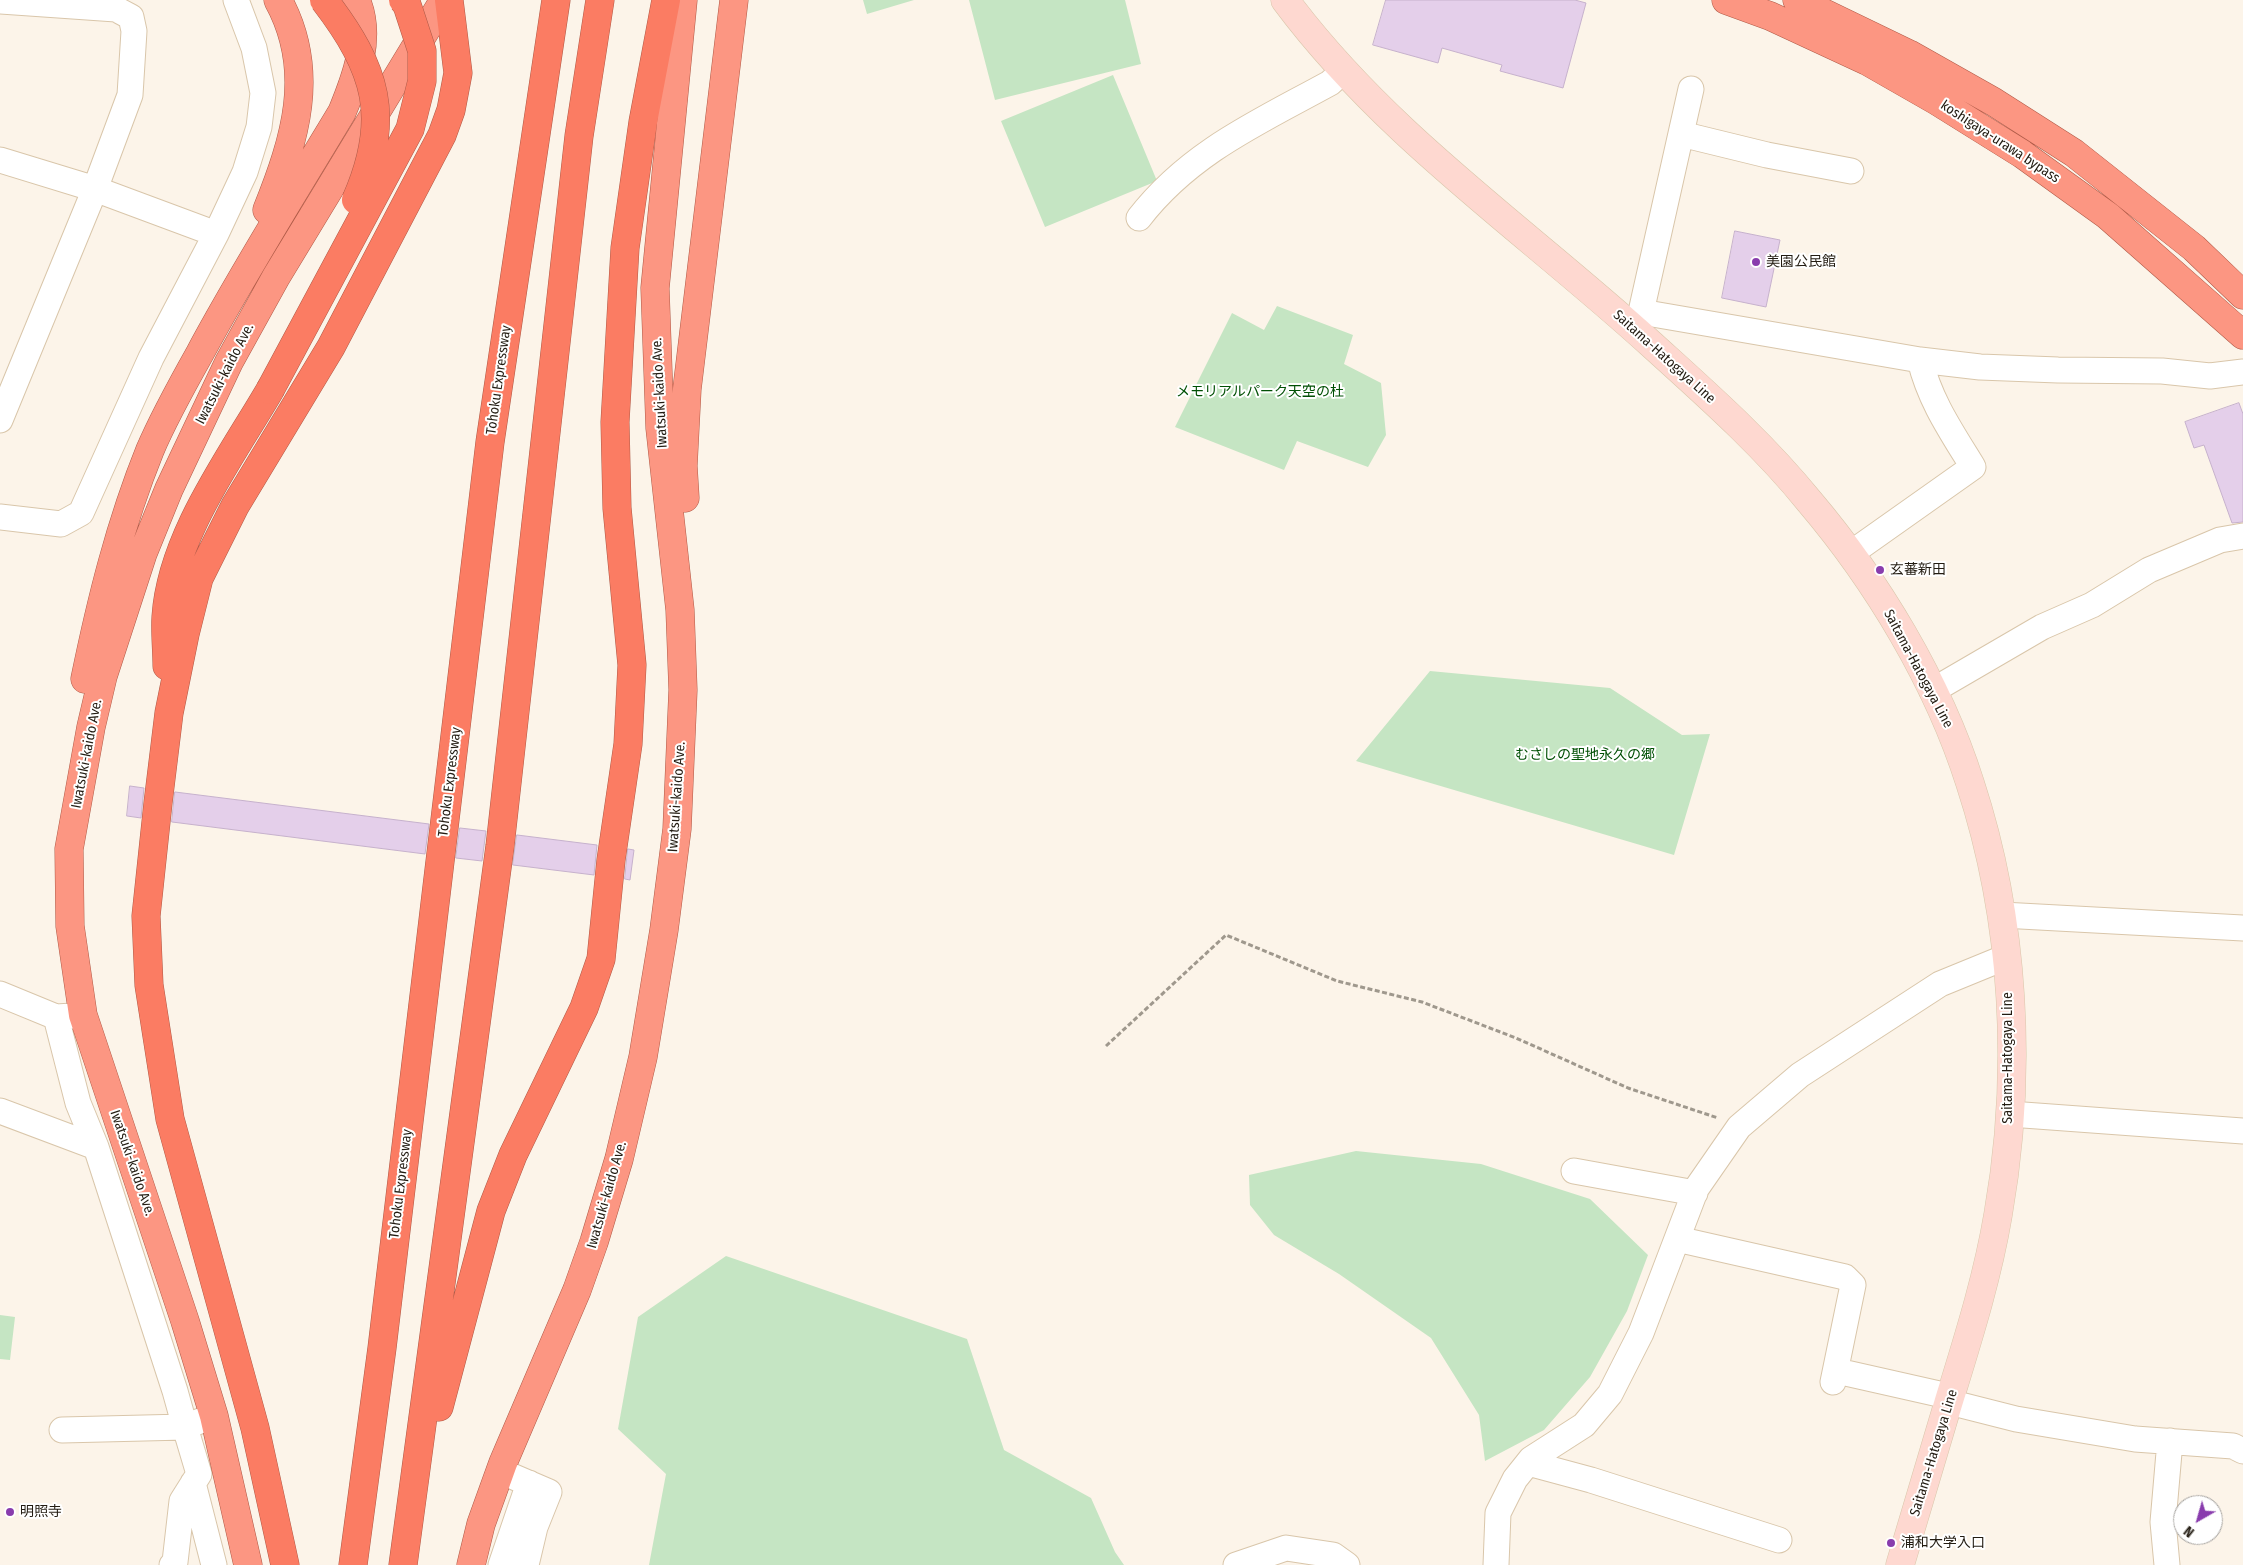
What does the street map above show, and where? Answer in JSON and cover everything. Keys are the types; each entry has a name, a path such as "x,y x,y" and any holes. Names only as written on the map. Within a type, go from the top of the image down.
{"highway":[{"path":"219,316 284,169 295,128 300,91 298,60 291,28 278,0"},
{"path":"270,390 366,175 377,118 374,92 364,60 344,25 324,0"},
{"path":"69,849 68,790 78,716 95,628 118,538 150,451 169,410 219,316 342,112 356,76 363,38 356,0"},
{"path":"169,713 166,617 171,585 195,520 212,487 270,390 410,129 422,81 422,51 407,5 403,0"},
{"name":"Iwatsuki-kaido Ave.","path":"248,1565 214,1416 185,1321 83,1015 70,926 69,849 91,727 103,676 143,553 169,489 229,362 276,277 444,0"},
{"path":"285,1565 255,1428 170,1119 149,986 146,916 169,713 185,634 199,578 234,506 331,347 442,135 451,110 458,72 449,0"},
{"name":"Tohoku Expressway","path":"353,1565 388,1299 490,442 556,0"},
{"path":"403,1565 500,846 579,136 600,0"},
{"path":"409,1516 492,1211 513,1155 584,1008 601,959 611,860 628,744 632,665 617,508 615,422 625,248 643,122 666,0"},
{"name":"Iwatsuki-kaido Ave.","path":"471,1565 481,1524 500,1471 577,1290 619,1159 643,1057 664,930 677,829 683,690 680,610 660,428 655,288 683,0"},
{"path":"683,690 689,566 683,466 687,390 734,0"},
{"name":"koshigaya-urawa bypass","path":"1726,0 1770,16 1868,61 2022,154 2108,216 2243,335"},
{"name":"koshigaya-urawa bypass","path":"1797,0 1909,54 1994,102 2074,154 2194,248 2243,295"}],"main road":[{"name":"Saitama-Hatogaya Line","path":"1285,0 1343,71 1371,100 1433,158 1636,319 1768,453 1810,502 1850,554 1911,649 1954,740 1970,781 1991,862 2002,915 2010,1018 2010,1114 1998,1217 1973,1324 1900,1565"}],"street":[{"path":"0,517 61,524 81,513 151,358 216,234 245,172 258,127 263,93 254,48 236,0"},
{"path":"0,1 116,9 130,17 134,31 130,94 95,189 0,420"},
{"path":"1139,218 1155,197 1178,175 1228,138 1330,83 1343,71"},
{"path":"1691,89 1636,319 1980,367 2162,371 2210,376 2243,372"},
{"path":"1681,134 1767,155 1851,171"},
{"path":"0,160 95,189 216,234"},
{"path":"1850,554 1973,467 1926,386 1920,360"},
{"path":"1932,691 2042,627 2092,605 2149,570 2220,540 2243,536"},
{"path":"2002,915 2243,928"},
{"path":"1496,1565 1498,1513 1515,1479 1531,1459 1584,1425 1610,1394 1641,1334 1695,1193 1740,1127 1800,1075 1940,984 2006,957"},
{"path":"0,994 56,1017 83,1015"},
{"path":"56,1017 78,1103 96,1147 176,1391 199,1474 188,1492 175,1562 172,1565"},
{"path":"0,1111 96,1147"},
{"path":"2010,1114 2243,1131"},
{"path":"1574,1171 1695,1193"},
{"path":"1677,1239 1845,1276 1853,1285 1835,1376 1939,1394 1949,1402 2026,1421 2135,1439 2233,1446 2243,1451"},
{"path":"62,1430 185,1427 214,1416"},
{"path":"2167,1565 2163,1522 2170,1441"},
{"path":"1528,1464 1591,1480 1779,1540"},
{"path":"500,1471 549,1492 536,1527 526,1565"},
{"path":"501,1565 529,1483"},
{"path":"188,1492 199,1565"},
{"path":"188,1492 214,1565"},
{"path":"1236,1565 1286,1548 1333,1555 1347,1565"}],"path":[{"path":"1106,1046 1226,935 1337,981 1422,1002 1516,1038 1628,1088 1712,1115 1740,1127"}],"green space":[{"path":"863,0 914,0 867,14"},
{"path":"969,0 1125,0 1141,64 995,100"},
{"path":"1113,75 1157,181 1045,227 1001,121"},
{"name":"メモリアルパーク天空の杜","path":"1277,306 1353,335 1344,364 1381,383 1386,435 1368,467 1297,441 1284,470 1175,427 1232,313 1264,330"},
{"name":"むさしの聖地永久の郷","path":"1430,671 1610,688 1682,735 1710,734 1674,855 1356,761"},
{"path":"1356,1151 1481,1164 1590,1199 1648,1255 1627,1311 1590,1377 1544,1430 1485,1461 1479,1415 1431,1338 1339,1274 1274,1235 1250,1205 1249,1175"},
{"path":"726,1256 967,1339 1004,1450 1091,1498 1115,1552 1124,1565 649,1565 666,1474 618,1429 638,1317"},
{"path":"0,1315 15,1317 10,1360 0,1359"}],"building":[{"path":"1386,0 1575,0 1586,3 1563,88 1500,71 1502,65 1442,48 1438,63 1373,45"},
{"path":"1735,231 1780,240 1766,307 1722,298"},
{"path":"2239,403 2243,414 2243,522 2232,523 2204,445 2194,448 2185,422"},
{"path":"130,786 144,788 141,818 127,816"},
{"path":"175,792 429,824 425,854 172,822"},
{"path":"460,828 486,831 482,861 456,858"},
{"path":"517,835 597,845 594,875 513,865"},
{"path":"628,849 634,850 630,880 625,879"}],"place":[{"name":"美園公民館","path":"1756,262"},
{"name":"玄蕃新田","path":"1880,570"},
{"name":"明照寺","path":"10,1512"},
{"name":"浦和大学入口","path":"1891,1543"}]}
